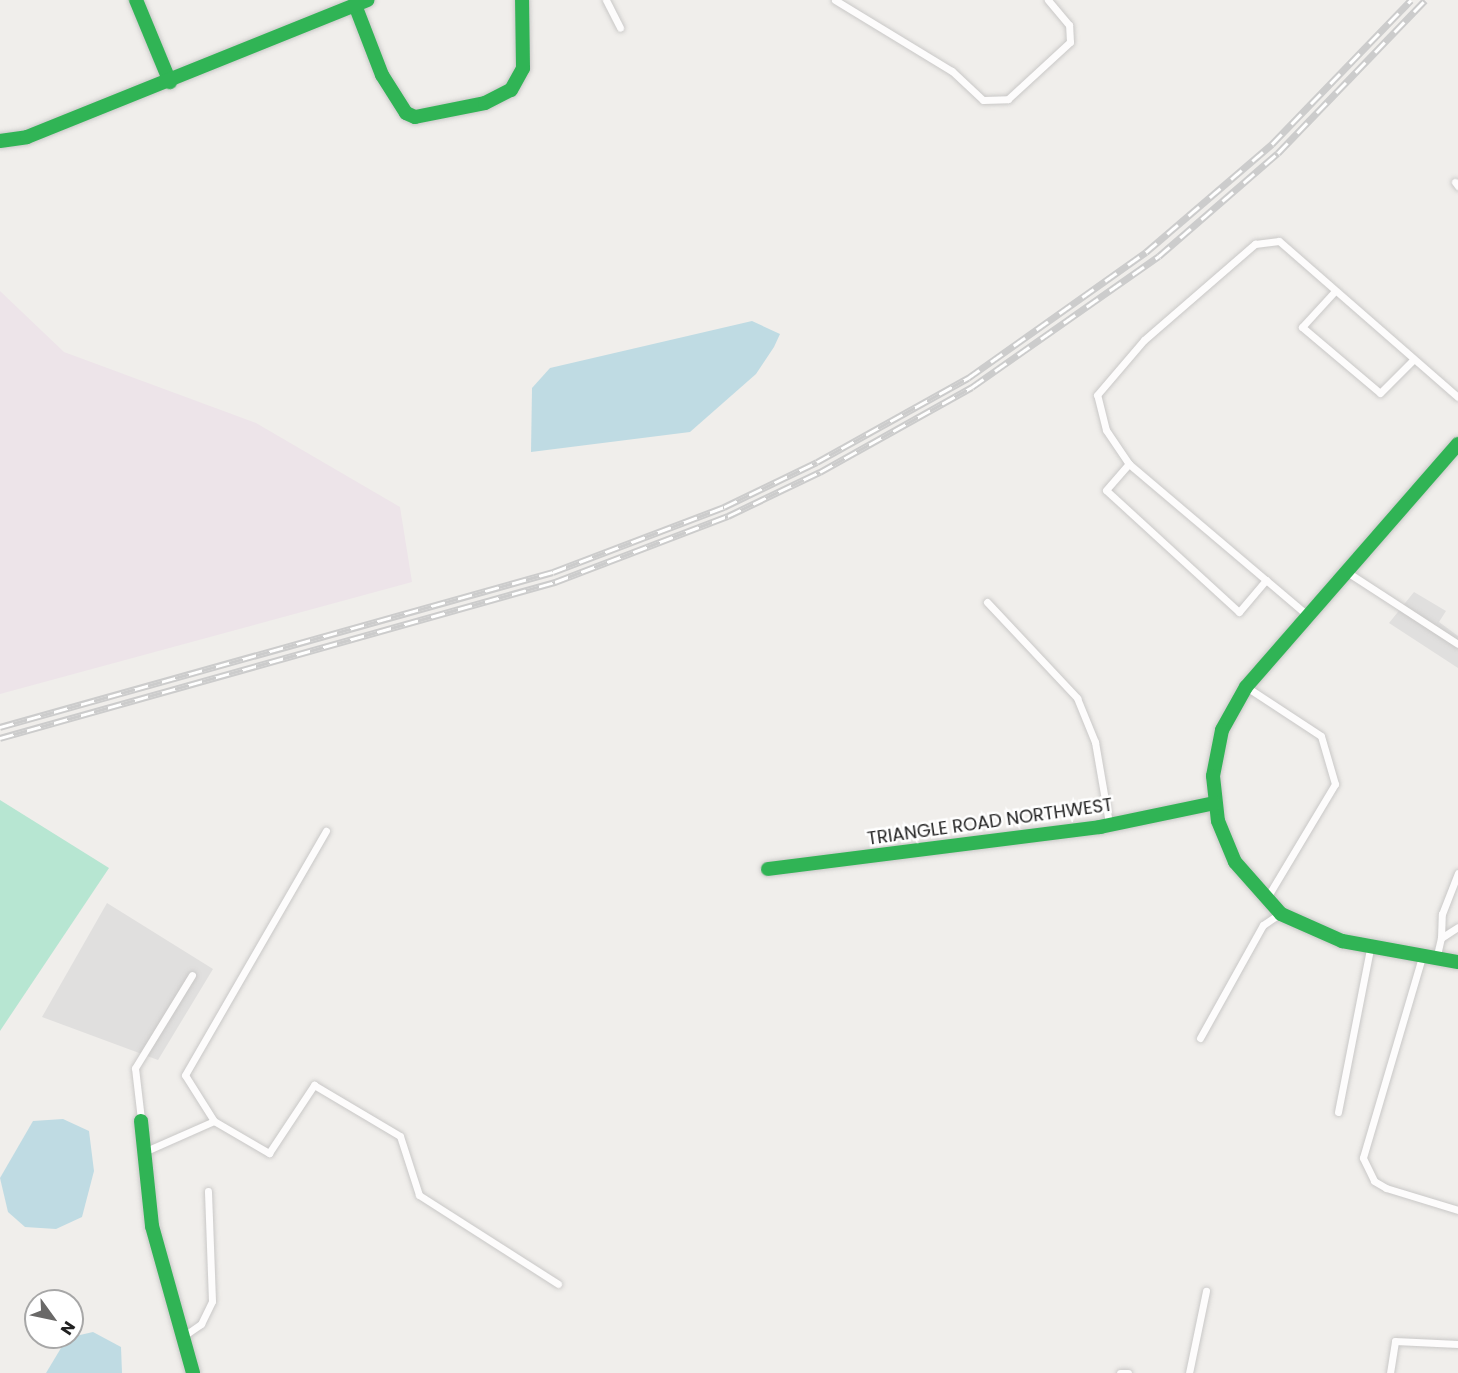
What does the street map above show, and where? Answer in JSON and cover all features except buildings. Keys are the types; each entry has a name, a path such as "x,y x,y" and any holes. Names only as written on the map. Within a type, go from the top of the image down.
{"street":[{"path":"136,0 170,82"},
{"path":"0,141 27,137 170,82 361,2 382,75 406,112 415,117 485,103 511,90 523,68 522,0"},
{"path":"1458,444 1306,614 1246,687 1219,741 1215,803 1235,862 1265,901 1281,914 1320,934 1370,946 1458,962"},
{"name":"TRIANGLE ROAD NORTHWEST","path":"768,868 1110,825 1215,803"},
{"path":"141,1121 152,1226 186,1334 193,1373"}],"lane":[{"path":"606,0 620,28"},
{"path":"835,0 952,71 983,99 1008,99 1070,42 1069,25 1048,0"},
{"path":"1306,614 1129,464 1106,430 1097,395 1144,340 1256,244 1278,241 1458,397"},
{"path":"1335,291 1302,327 1380,393 1413,360"},
{"path":"1129,464 1106,490 1239,612 1266,580"},
{"path":"1345,570 1458,644"},
{"path":"987,602 1077,698 1095,742 1110,825"},
{"path":"1246,687 1321,736 1335,784 1265,901"},
{"path":"326,831 185,1075 214,1121 269,1153 314,1085 400,1136 419,1195 558,1284"},
{"path":"1441,938 1442,914 1458,873"},
{"path":"1200,1038 1263,925 1281,914"},
{"path":"1458,927 1441,938 1429,957 1363,1158 1374,1181 1386,1188 1458,1210"},
{"path":"1338,1112 1370,946"},
{"path":"141,1121 135,1068 192,975"},
{"path":"144,1152 214,1121"},
{"path":"186,1334 201,1324 212,1301 208,1191"},
{"path":"1189,1373 1206,1291"},
{"path":"1390,1373 1395,1341 1458,1344"},
{"path":"1120,1373 1128,1373"}],"shaded area":[{"path":"0,291 64,352 256,423 400,507 412,582 0,694"},
{"path":"1414,592 1446,611 1439,622 1458,636 1458,668 1389,623"},
{"path":"107,903 213,969 158,1060 42,1017"}],"green space":[{"path":"0,800 109,868 0,1031"}],"water":[{"path":"752,321 780,334 774,347 756,374 690,432 531,452 532,388 550,368"},
{"path":"63,1119 89,1131 94,1171 82,1217 56,1229 25,1227 8,1212 0,1178 33,1121"},
{"path":"93,1332 121,1347 122,1373 46,1373 60,1349 84,1349 84,1334"}],"railway":[{"path":"0,727 553,572 724,507 817,462 968,378 1146,252 1272,144 1411,0"},
{"path":"0,738 555,582 728,516 820,472 972,387 1159,256 1278,153 1425,0"}],"traffic: fast":[{"path":"136,0 170,82"},
{"path":"0,141 27,137 367,0"},
{"path":"355,5 382,75 406,113 415,117 485,103 511,90 523,68 522,0"},
{"path":"1458,444 1246,687 1222,730 1213,776 1218,821 1235,862 1281,914 1342,941 1458,962"},
{"path":"768,869 1100,827 1215,803"},
{"path":"141,1121 152,1226 193,1373"}]}
